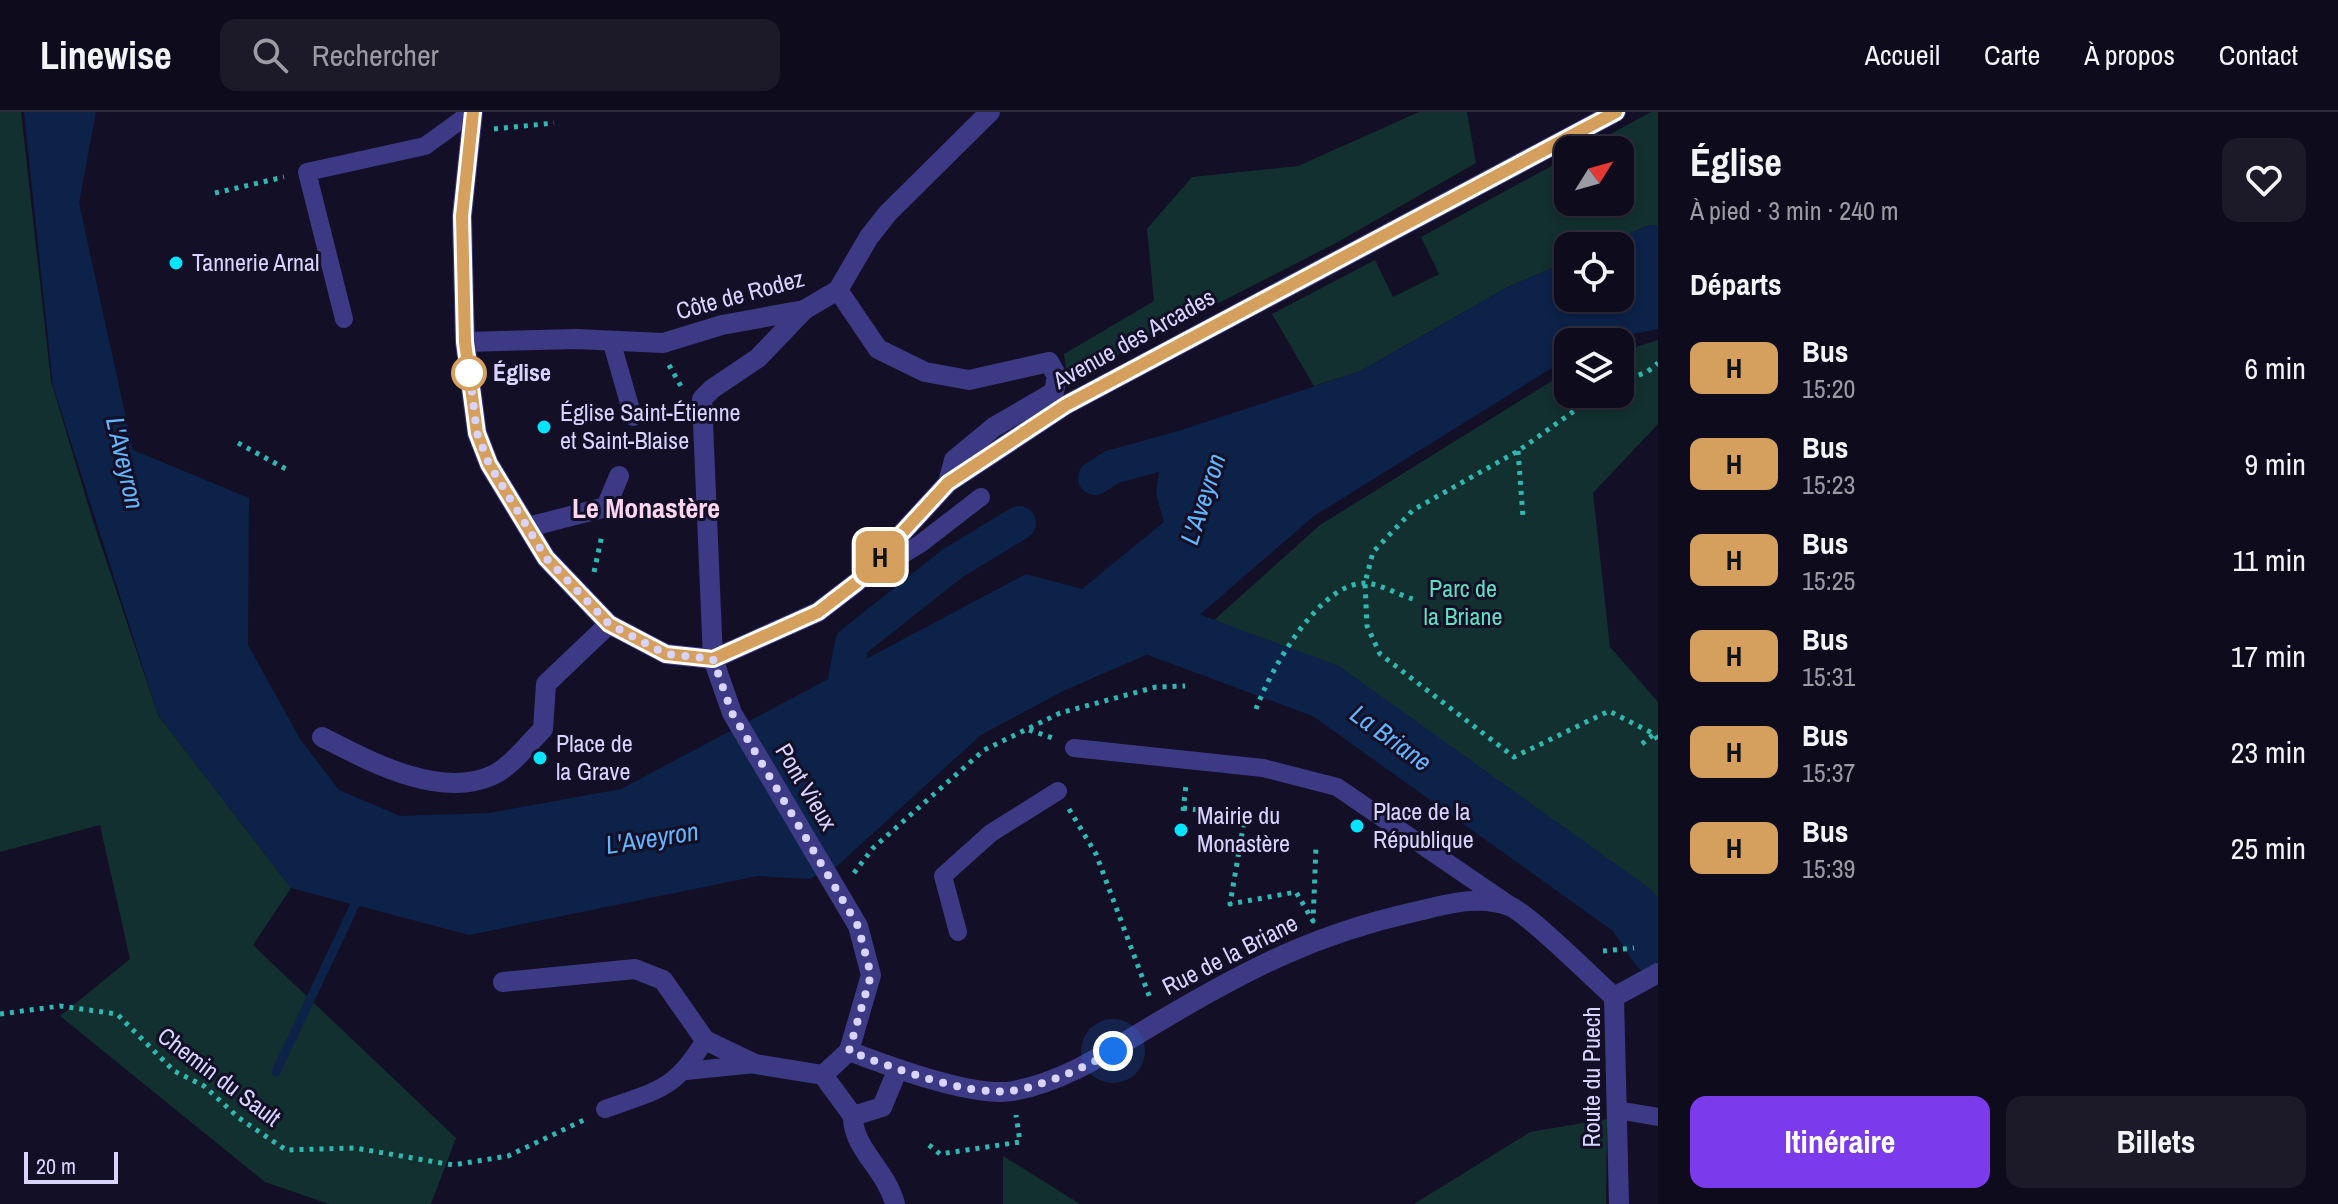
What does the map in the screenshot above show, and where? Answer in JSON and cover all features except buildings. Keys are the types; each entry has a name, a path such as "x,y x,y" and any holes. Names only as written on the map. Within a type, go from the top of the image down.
{"street":[{"path":"473,112 462,216 459,344 477,433 489,464 546,558 609,624 666,654 713,659"},
{"name":"Côte de Rodez","path":"459,344 611,340 663,343 722,325 804,310 838,290 869,237 888,213 990,112"},
{"name":"Avenue des Arcades","path":"713,659 818,612 857,582 948,483 1066,405 1616,112"},
{"path":"838,290 878,349 925,372 969,380 1049,362 1057,376 1054,392 994,427 954,460 948,483"},
{"path":"702,399 758,358 804,310"},
{"name":"Pont Vieux","path":"702,399 713,659 732,713 843,883 858,926 871,975 849,1051"},
{"path":"528,527 606,507 619,476"},
{"path":"322,737 393,773 462,782 494,775 543,729 546,684 609,624"},
{"name":"Rue de la Briane","path":"849,1051 898,1069 988,1091 1012,1091 1090,1065 1158,1022 1281,953 1323,937 1371,922 1470,899 1511,906"},
{"path":"1511,906 1622,993"},
{"path":"503,982 635,969 663,980 705,1040 755,1064 823,1075 853,1116 853,1133 889,1182 895,1204"},
{"name":"Route du Puech","path":"1619,1204 1617,1110 1622,993 1658,973"},
{"path":"823,1075 849,1051"},
{"path":"853,1116 882,1107 898,1069"}],"lane":[{"path":"344,319 307,172 425,146 473,112"},
{"path":"611,340 633,417"},
{"path":"857,582 920,544 981,497"},
{"path":"1074,748 1263,768 1337,787 1511,906"},
{"path":"958,932 943,876 991,833 1058,791"},
{"path":"605,1109 660,1089 686,1071 705,1040"},
{"path":"686,1071 755,1064"},
{"path":"1617,1110 1658,1117"}],"path":[{"path":"473,112 487,130 554,123"},
{"path":"215,193 307,172"},
{"path":"663,343 679,385 689,396 702,399"},
{"path":"1634,377 1658,363"},
{"path":"1578,408 1518,451 1413,510 1373,552 1365,583 1367,626 1380,654 1514,757 1609,711 1656,737"},
{"path":"238,443 286,469"},
{"path":"1518,451 1523,517"},
{"path":"590,603 606,507"},
{"path":"1256,707 1301,628 1330,595 1365,583 1413,599"},
{"path":"843,883 873,848 984,750 1060,713 1156,687 1185,686"},
{"path":"1027,729 1038,731"},
{"path":"1642,744 1656,737"},
{"path":"1187,790 1183,810 1245,816 1230,904 1296,892 1313,921 1316,847"},
{"path":"1241,847 1254,842"},
{"path":"1096,854 1158,1022"},
{"name":"Chemin du Sault","path":"0,1014 60,1006 117,1014 174,1071 204,1086 239,1118 286,1150 355,1148 453,1165 508,1156 605,1109"},
{"path":"929,1145 940,1154 1020,1142 1012,1091"}],"green space":[{"path":"0,112 21,112 51,381 93,521 158,715 291,888 253,945 456,1138 431,1204 329,1204 265,1182 60,1016 130,959 100,825 0,852"},
{"path":"1419,112 1467,112 1476,163 1336,243 1068,380 1064,354 1154,301 1147,229 1192,177 1298,166"},
{"path":"1651,112 1658,112 1658,226 1649,225 1633,232 1554,232 1554,267 1506,288 1361,371 1314,386 1272,314 1375,260 1393,297 1439,274 1421,237 1554,165 1554,216 1634,216 1634,136 1607,136"},
{"name":"Parc de la Briane","path":"1658,340 1658,424 1593,493 1610,647 1658,702 1658,921 1333,684 1245,642 1203,630 1320,525 1554,380 1554,408 1634,408 1634,348"},
{"path":"1607,1119 1606,1204 1414,1204 1530,1132"},
{"path":"1003,1156 1080,1204 1003,1204"}],"water":[{"name":"L'Aveyron","path":"24,112 96,112 79,203 133,450 249,498 248,645 300,739 339,790 400,816 489,813 621,789 1026,574 1082,589 1164,522 1156,494 1163,436 1361,371 1506,288 1554,267 1554,312 1634,312 1633,232 1649,225 1658,226 1658,329 1634,334 1634,328 1554,328 1554,367 1314,516 1160,649 1063,691 981,735 837,866 809,879 758,876 469,935 291,888 158,715 53,386"}],"waterway":[{"name":"L'Aveyron","path":"1095,478 1112,467 1203,442"},
{"path":"839,712 852,643 953,563 1019,523"},
{"name":"La Briane","path":"1126,617 1326,691 1633,911 1658,948"},
{"path":"276,1072 358,898"}],"bus line":[{"name":"H","path":"473,112 462,216 465,342 477,433 489,464 546,558 609,624 666,654 713,659 818,612 857,582 948,483 1066,405 1616,112"}],"place":[{"name":"Tannerie Arnal","path":"176,263"},
{"name":"Église","path":"469,373"},
{"name":"Église Saint-Étienne et Saint-Blaise","path":"544,427"},
{"name":"Place de la Grave","path":"540,758"},
{"name":"Place de la République","path":"1357,826"},
{"name":"Mairie du Monastère","path":"1181,830"}],"district":[{"name":"Le Monastère","path":"646,508"}],"route":[{"path":"469,373 469,368 477,433 489,464 546,558 609,624 666,654 713,659 732,713 858,926 871,975 849,1051 898,1069 988,1091 1012,1091 1090,1065 1113,1051"}]}
